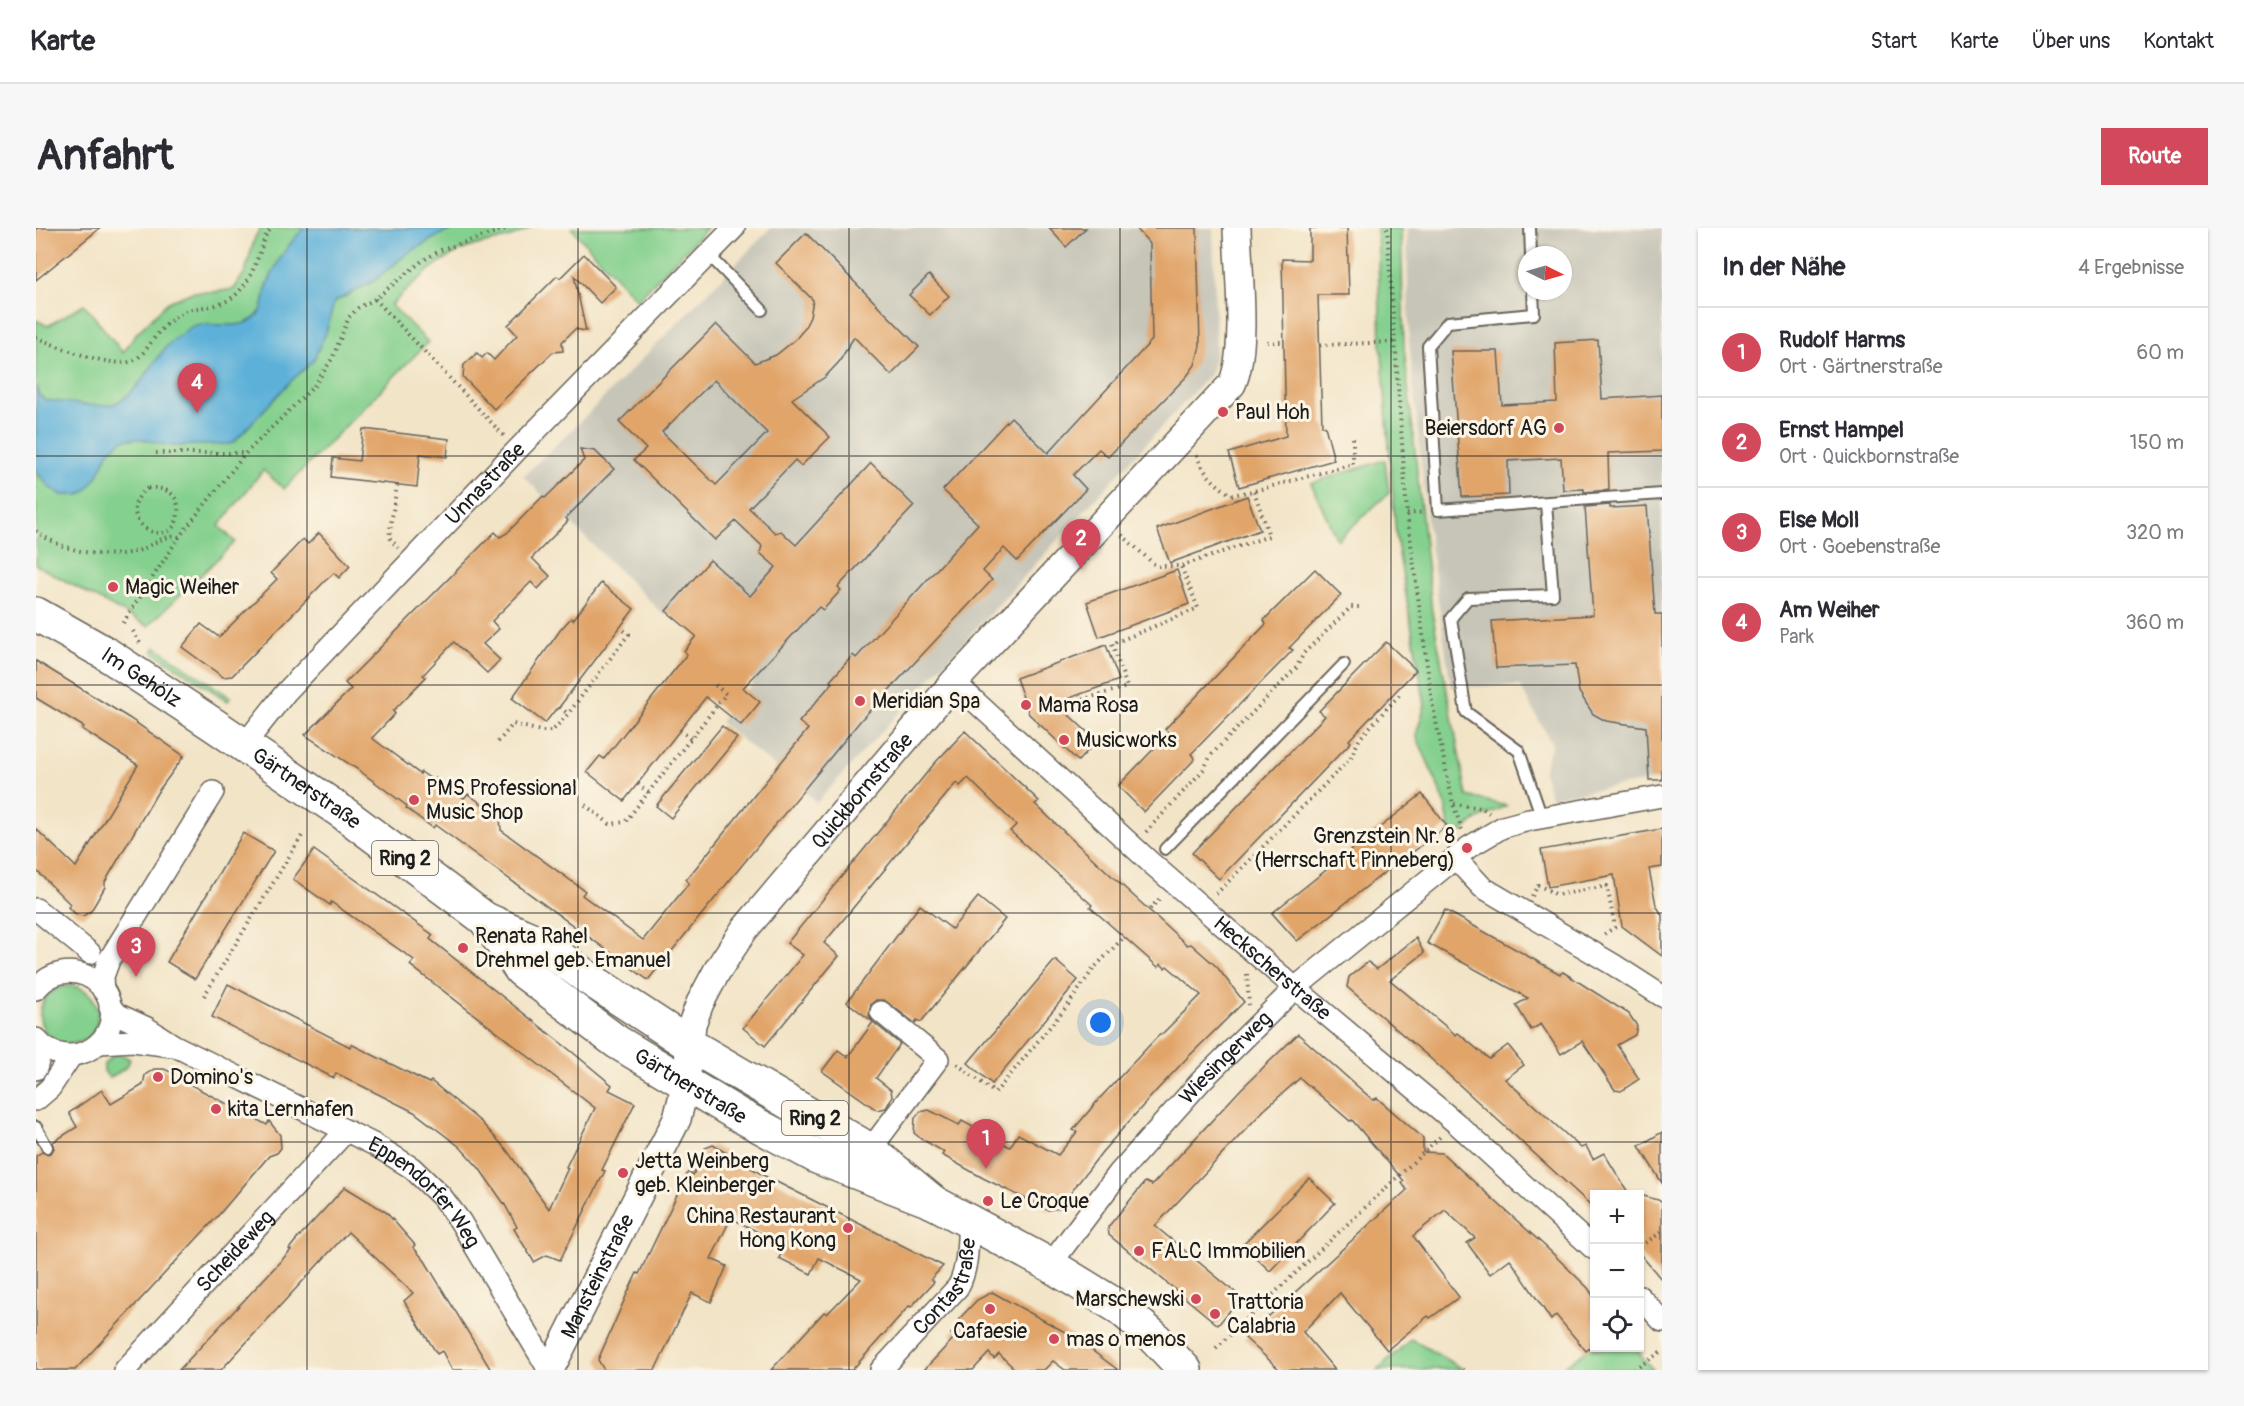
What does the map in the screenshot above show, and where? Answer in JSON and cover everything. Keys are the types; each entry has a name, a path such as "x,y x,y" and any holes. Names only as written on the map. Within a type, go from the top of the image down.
{"main road":[{"name":"Im Gehölz","path":"36,614 105,653 244,745"},
{"name":"Gärtnerstraße","path":"244,745 351,819 485,919 538,942 690,1045 870,1150 933,1202"},
{"name":"Gärtnerstraße","path":"485,919 521,970 598,1030 817,1157 933,1202 1050,1265 1120,1308 1153,1336 1185,1370"}],"street":[{"name":"Unnastraße","path":"244,745 286,692 517,450 734,228"},
{"name":"Quickbornstraße","path":"686,1083 692,1024 700,1003 744,930 954,682 1232,384 1238,371 1241,342 1237,228"},
{"name":"Heckscherstraße","path":"954,682 1139,852 1295,988 1456,1123 1590,1246"},
{"path":"99,1043 109,1027 107,999 102,979 105,967 213,792"},
{"name":"Wiesingerweg","path":"1050,1265 1119,1173 1201,1081 1295,988 1469,848 1503,827 1662,796"},
{"path":"1456,859 1482,887 1662,996"},
{"path":"36,909 90,952"},
{"path":"36,989 48,978 66,973 90,952 122,938"},
{"name":"Eppendorfer Weg","path":"66,973 88,977 119,1015 147,1028 175,1046 396,1156 412,1168 441,1196 460,1221 550,1370"},
{"path":"870,1150 938,1059 881,1012"},
{"path":"36,1100 50,1088 71,1056 51,1052 37,1040"},
{"path":"36,1069 40,1054 37,1040"},
{"name":"Eppendorfer Weg","path":"71,1056 87,1052 99,1043 133,1041 175,1046"},
{"name":"Mansteinstraße","path":"550,1370 677,1119 686,1083"},
{"name":"Scheideweg","path":"125,1370 346,1131"},
{"name":"Contastraße","path":"881,1370 958,1287 965,1267 969,1221"},
{"path":"1641,1298 1662,1321"}],"lane":[{"path":"1530,228 1531,246"},
{"path":"708,254 762,310"},
{"path":"1533,300 1534,314 1448,322 1428,346 1438,510 1662,494"},
{"path":"1542,818 1519,751 1466,712 1451,618 1468,598 1553,595 1546,503"},
{"path":"1165,849 1344,664"},
{"path":"36,1127 46,1147"}],"path":[{"path":"36,337 84,356 121,363 132,362 178,315 193,308 231,301 245,287 271,228"},
{"path":"123,623 179,537 246,453 314,386 332,359 349,317 357,308 375,299 422,261 441,250 508,228"},
{"path":"1387,228 1407,514 1432,702 1453,804 1463,833"},
{"path":"375,299 506,438"},
{"path":"1267,342 1283,342"},
{"path":"1320,345 1394,342"},
{"path":"1197,455 1201,467 1209,478 1231,495 1353,465 1353,436"},
{"path":"156,453 246,453"},
{"path":"397,485 389,537 398,548"},
{"path":"36,531 71,549 96,553 127,553 140,550 162,536 176,521 177,503 173,494 158,488 148,489 137,499 135,509 137,519 150,533 162,536 179,537"},
{"path":"1122,535 1156,566 1181,566 1269,536 1254,491"},
{"path":"1059,706 1127,687 1112,644 1198,609 1181,566"},
{"path":"1146,833 1204,769 1211,755 1296,668 1304,653 1351,607 1363,607"},
{"path":"498,742 513,724 541,732 552,731 568,714 629,634 622,629"},
{"path":"592,668 599,673"},
{"path":"585,805 610,824 625,822 726,694 715,685"},
{"path":"1215,895 1350,759 1359,738 1401,693"},
{"path":"560,707 568,714"},
{"path":"680,730 691,739"},
{"path":"638,784 649,793"},
{"path":"1453,804 1482,808 1492,815"},
{"path":"204,996 303,834"},
{"path":"1531,898 1538,885 1557,895 1607,886 1615,927 1600,937"},
{"path":"1149,909 1161,896"},
{"path":"938,1059 946,1064 950,1058 995,1093 1068,1005 1094,968 1125,936"},
{"path":"1247,970 1249,1006"},
{"path":"1216,1348 1441,1136"},
{"path":"1643,1244 1662,1232"},
{"path":"1634,1370 1662,1352"}],"shaded area":[{"path":"771,228 1213,228 1216,351 1211,373 816,803 804,790 720,722 754,682 667,612 664,615 523,476 573,429"},
{"path":"1407,228 1662,228 1662,779 1551,797 1543,772 1552,744 1520,686 1451,687 1427,522 1409,341"}],"green space":[{"path":"261,228 530,228 509,237 473,246 438,263 391,305 428,342 284,489 263,470 219,526 235,542 148,626 36,565 36,320 48,326 84,304 123,353 136,334 168,302 193,292 234,289 245,272 255,237"},
{"path":"571,228 707,228 637,300"},
{"path":"1377,228 1401,228 1404,347 1432,612 1467,796 1506,806 1476,820 1452,840 1444,800 1416,735 1425,705 1396,537 1381,343"},
{"path":"1385,460 1389,493 1337,540 1311,483"},
{"path":"156,647 230,697 228,701 153,652"},
{"path":"63,986 75,986 90,994 98,1009 98,1021 90,1036 75,1044 63,1044 48,1036 40,1021 40,1009 48,994"},
{"path":"115,1054 130,1059 125,1068 109,1078 104,1071 104,1064"},
{"path":"1411,1339 1463,1369 1377,1370"},
{"path":"1590,1348 1590,1352 1638,1352 1653,1370 1559,1370"}],"water":[{"path":"304,228 458,228 443,233 408,253 374,281 334,302 326,333 313,361 290,382 234,442 172,446 141,439 127,439 121,441 108,453 97,477 86,491 79,495 62,495 50,488 36,471 36,384 39,394 45,400 98,406 122,400 136,387 168,344 191,327 205,324 235,325 253,319 262,309 267,286 278,262"}],"building":[{"path":"36,228 100,228 36,280"},
{"path":"1049,228 1086,228 1066,247"},
{"path":"1136,228 1197,228 1200,346 1195,365 1108,457 1099,449 1073,475 1086,489 1017,561 1004,548 983,571 992,580 861,720 648,980 435,825 433,828 357,769 305,735 351,689 345,683 495,532 500,537 507,533 543,496 545,498 584,460 580,449 595,451 614,469 566,518 568,521 532,558 550,576 538,589 531,582 492,621 499,629 483,644 500,660 487,673 454,642 423,675 426,677 393,711 395,714 372,738 420,774 421,772 434,781 436,778 464,798 468,794 500,817 501,830 585,891 582,895 643,940 689,883 686,880 808,729 799,722 832,683 830,681 853,655 856,658 978,524 943,490 1011,417 1048,453 1152,340 1150,244"},
{"path":"1310,228 1347,228 1349,295 1318,295 1322,426 1325,426 1334,460 1239,487 1229,453 1286,436 1282,259 1310,260"},
{"path":"806,233 919,347 891,375 854,337 839,362 825,377 792,399 830,437 801,466 795,460 749,508 775,533 781,531 796,545 871,463 914,506 838,587 841,590 823,610 819,607 743,688 760,702 741,725 706,697 624,801 587,772 600,756 604,759 687,654 684,651 696,636 666,611 710,560 750,596 776,567 760,553 762,546 736,521 715,540 634,460 646,449 619,422 716,324 755,363 776,355 796,339 810,317 813,300 776,263","holes":["714,380 767,433 716,485 662,432"]},
{"path":"584,254 616,287 600,303 574,276 586,331 575,329 562,342 563,351 553,352 494,409 463,377 464,365 477,353 482,358 487,353 494,360 517,335 508,325 557,276 560,278"},
{"path":"929,275 949,296 930,315 909,295"},
{"name":"Beiersdorf AG","path":"1598,340 1602,399 1662,395 1662,451 1608,453 1609,490 1584,492 1584,489 1563,490 1561,458 1508,461 1509,495 1462,497 1451,351 1498,351 1502,405 1557,402 1555,343"},
{"path":"363,429 449,439 447,457 420,454 417,487 331,477 333,458 359,461"},
{"path":"1247,496 1260,530 1170,563 1157,529"},
{"path":"1610,505 1610,508 1647,506 1655,614 1662,614 1662,780 1649,780 1646,727 1606,721 1593,714 1579,692 1575,665 1496,668 1492,621 1593,615 1585,507"},
{"path":"319,533 350,566 339,578 334,573 325,581 232,676 223,677 182,647 201,624 219,637 277,579 271,573 303,539 308,544"},
{"path":"1315,569 1341,595 1289,648 1293,650 1191,754 1195,759 1144,812 1118,786 1169,733 1165,729 1266,624 1264,620"},
{"path":"1177,570 1189,604 1099,637 1087,602"},
{"path":"601,583 634,609 545,723 512,698 561,629 571,618 573,620"},
{"path":"1386,642 1416,670 1349,740 1351,742 1219,879 1192,853 1325,716 1319,711"},
{"path":"1106,645 1119,680 1056,703 1097,741 1078,761 1029,714 1016,678"},
{"path":"36,661 129,718 184,756 157,793 105,882 105,887 91,911 83,916 77,915 68,907 70,904 36,870 36,829 76,867 138,765 82,729 84,727 36,698"},
{"path":"722,726 737,738 671,818 656,806"},
{"path":"965,731 1039,801 1035,804 1077,844 1187,945 1191,944 1217,967 1244,1002 1156,1091 1102,1152 1059,1208 1048,1210 942,1155 944,1152 914,1133 915,1118 920,1112 929,1110 959,1125 962,1121 1010,1147 1018,1134 1058,1155 1077,1132 1073,1130 1100,1098 1160,1034 1201,995 1167,966 1165,968 1161,964 1158,967 1090,907 1092,905 1010,831 1016,825 968,778 960,786 956,783 824,943 839,956 765,1046 743,1028 803,955 787,943 934,764"},
{"path":"1422,794 1447,826 1297,941 1272,913"},
{"path":"1662,829 1662,867 1649,869 1656,905 1662,915 1662,956 1622,926 1614,875 1548,887 1541,850"},
{"path":"243,833 274,851 195,979 167,962"},
{"path":"314,850 433,935 430,939 612,1085 609,1090 635,1103 602,1170 605,1171 560,1260 547,1255 534,1262 514,1229 517,1227 505,1205 479,1168 460,1147 414,1112 336,1073 334,1078 212,1017 228,984 350,1047 351,1044 429,1083 431,1081 481,1122 506,1149 549,1209 568,1168 566,1167 595,1108 410,965 414,960 331,902 330,905 293,879"},
{"path":"978,897 1005,919 921,1022 917,1020 915,1023 884,1000 876,1000 871,1004 869,1016 873,1022 847,1002 920,905 952,929"},
{"path":"1445,910 1560,974 1563,972 1629,1014 1637,1026 1635,1035 1617,1045 1639,1079 1621,1091 1615,1090 1582,1041 1561,1054 1541,1024 1531,1030 1516,1005 1528,998 1427,943"},
{"path":"1416,938 1424,953 1390,980 1456,1035 1458,1033 1489,1059 1508,1045 1524,1065 1505,1079 1581,1148 1586,1146 1593,1159 1604,1153 1627,1190 1590,1190 1590,1204 1430,1058 1347,987 1349,977 1368,962 1377,969"},
{"path":"1055,960 1078,980 992,1084 968,1063"},
{"path":"873,1022 900,1044 876,1078 891,1090 892,1097 886,1108 877,1110 822,1071 838,1050 848,1057"},
{"path":"1298,1034 1373,1100 1377,1098 1423,1138 1423,1152 1442,1153 1588,1288 1590,1291 1590,1348 1586,1351 1556,1315 1551,1320 1510,1259 1490,1274 1467,1243 1475,1238 1445,1210 1413,1236 1459,1297 1430,1318 1428,1316 1387,1350 1340,1293 1303,1332 1335,1370 1280,1370 1245,1338 1407,1190 1402,1183 1404,1181 1352,1120 1350,1121 1300,1078 1264,1110 1155,1226 1241,1297 1218,1325 1109,1235 1108,1227 1145,1182 1152,1185 1242,1088"},
{"path":"154,1069 164,1069 173,1073 172,1075 267,1125 269,1121 280,1135 281,1148 277,1153 269,1156 216,1218 75,1370 36,1370 36,1156 42,1152 51,1153 54,1148 53,1142 77,1127 69,1113 102,1090 111,1104 143,1085 145,1075"},
{"path":"1662,1132 1662,1183 1639,1146"},
{"path":"713,1145 763,1175 943,1266 931,1279 934,1282 911,1307 909,1306 852,1370 771,1370 824,1312 827,1314 861,1279 819,1258 811,1274 779,1258 785,1246 731,1218 711,1259 727,1266 711,1302 692,1293 655,1370 604,1370 598,1360 637,1273 639,1274 688,1172 693,1175 705,1148"},
{"path":"1309,1178 1335,1203 1270,1271 1242,1245"},
{"path":"345,1187 386,1212 415,1245 413,1247 425,1261 491,1370 452,1370 442,1351 437,1354 404,1301 413,1293 348,1232 221,1370 179,1370 291,1250 289,1249 297,1239"},
{"path":"1644,1196 1662,1201 1662,1280 1644,1259"},
{"path":"992,1292 1074,1337 1118,1370 1065,1370 1053,1361 1044,1370 1016,1370 999,1354 994,1359 989,1353 973,1370 924,1370 955,1337 951,1334 962,1322 959,1319 977,1300"}],"place":[{"name":"Paul Hoh","path":"1223,412"},
{"name":"Am Weiher","path":"197,413"},
{"name":"Beiersdorf AG","path":"1559,428"},
{"name":"Ernst Hampel","path":"1081,569"},
{"name":"Magic Weiher","path":"113,587"},
{"name":"Meridian Spa","path":"860,701"},
{"name":"Mama Rosa","path":"1026,705"},
{"name":"Musicworks","path":"1064,740"},
{"name":"PMS Professional Music Shop","path":"414,800"},
{"name":"Grenzstein Nr. 8 (Herrschaft Pinneberg)","path":"1467,848"},
{"name":"Renata Rahel Drehmel geb. Emanuel","path":"463,948"},
{"name":"Else Moll","path":"136,977"},
{"name":"Domino's","path":"158,1077"},
{"name":"kita Lernhafen","path":"216,1109"},
{"name":"Rudolf Harms","path":"986,1169"},
{"name":"Jetta Weinberg geb. Kleinberger","path":"623,1173"},
{"name":"Le Croque","path":"988,1201"},
{"name":"China Restaurant Hong Kong","path":"848,1228"},
{"name":"FALC Immobilien","path":"1139,1251"},
{"name":"Marschewski","path":"1196,1299"},
{"name":"Cafaesie","path":"990,1309"},
{"name":"Trattoria Calabria","path":"1215,1314"},
{"name":"mas o menos","path":"1054,1339"}]}
